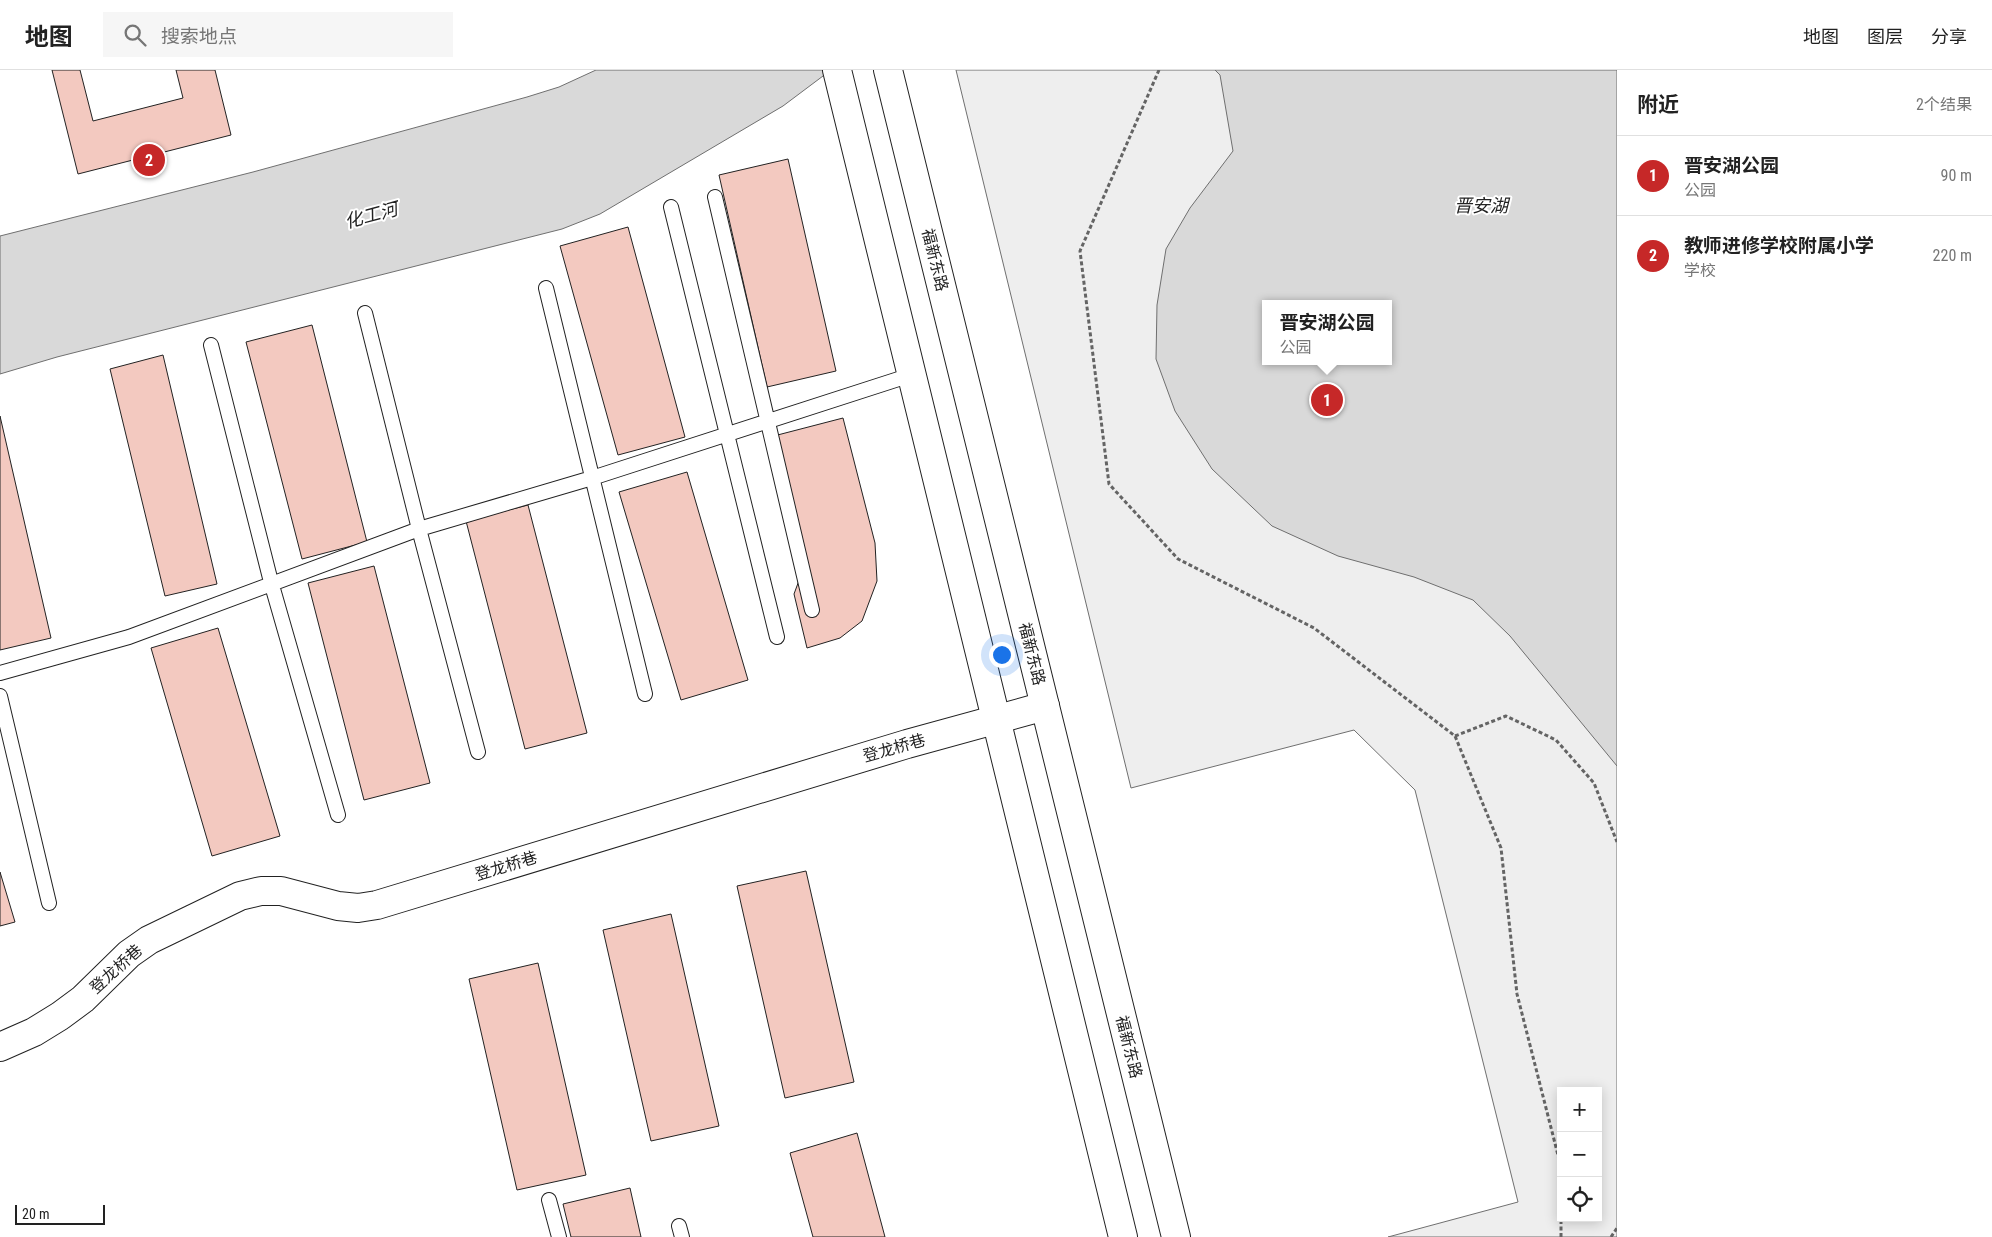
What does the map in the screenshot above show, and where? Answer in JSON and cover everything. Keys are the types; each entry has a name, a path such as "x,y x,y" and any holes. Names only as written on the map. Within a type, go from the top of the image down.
{"main road":[{"name":"福新东路","path":"888,70 1176,1237"},
{"path":"838,78 1124,1237"},
{"name":"登龙桥巷","path":"0,1047 34,1032 60,1016 83,999 129,954 149,940 240,896 261,891 281,891 338,906 358,908 377,905 907,744 1045,706"}],"lane":[{"path":"715,197 812,610"},
{"path":"671,207 777,636"},
{"path":"546,288 645,694"},
{"path":"366,313 419,529 478,752"},
{"path":"211,345 271,582 338,815"},
{"path":"0,672 128,636 419,529 592,478 911,376"},
{"path":"0,696 50,903"},
{"path":"549,1200 559,1237"}],"path":[{"path":"1159,70 1080,252 1109,484 1178,559 1314,628 1455,736 1501,848 1517,994 1557,1151"},
{"path":"1455,736 1506,716 1556,740 1594,783 1617,842"},
{"path":"1561,1222 1561,1237"},
{"path":"1611,1237 1617,1228"}],"shaded area":[{"path":"956,70 1617,70 1617,1237 1388,1237 1518,1202 1415,790 1354,730 1131,788"}],"water":[{"name":"化工河","path":"596,70 831,70 783,106 600,214 562,229 57,357 0,374 0,236 253,172 527,97 559,87"},
{"name":"晋安湖","path":"1215,70 1617,70 1617,766 1510,636 1473,600 1414,577 1338,556 1272,526 1212,469 1175,411 1156,359 1157,305 1166,249 1190,208 1233,151 1220,75"}],"building":[{"path":"52,70 80,70 93,121 183,98 176,70 215,70 231,135 78,174"},
{"path":"788,159 836,371 767,387 719,175"},
{"path":"628,227 685,437 618,455 560,246"},
{"path":"312,325 367,542 302,559 246,342"},
{"path":"163,355 217,584 165,596 110,369"},
{"path":"0,416 51,638 0,650"},
{"path":"843,418 875,543 877,581 862,621 840,638 807,648 794,594 801,575 766,438"},
{"path":"687,472 748,680 681,700 619,492"},
{"path":"528,505 587,733 525,749 466,521"},
{"path":"374,566 430,783 364,800 308,583"},
{"path":"218,628 280,836 212,856 151,648"},
{"path":"806,871 854,1082 785,1098 737,886"},
{"path":"0,872 15,922 0,926"},
{"path":"671,914 719,1126 651,1141 603,930"},
{"path":"538,963 586,1175 517,1190 469,979"},
{"path":"857,1133 885,1237 813,1237 790,1153"},
{"path":"630,1188 641,1237 571,1237 563,1204"}],"place":[{"name":"教师进修学校附属小学","path":"149,160"},
{"name":"晋安湖公园","path":"1327,400"}]}
